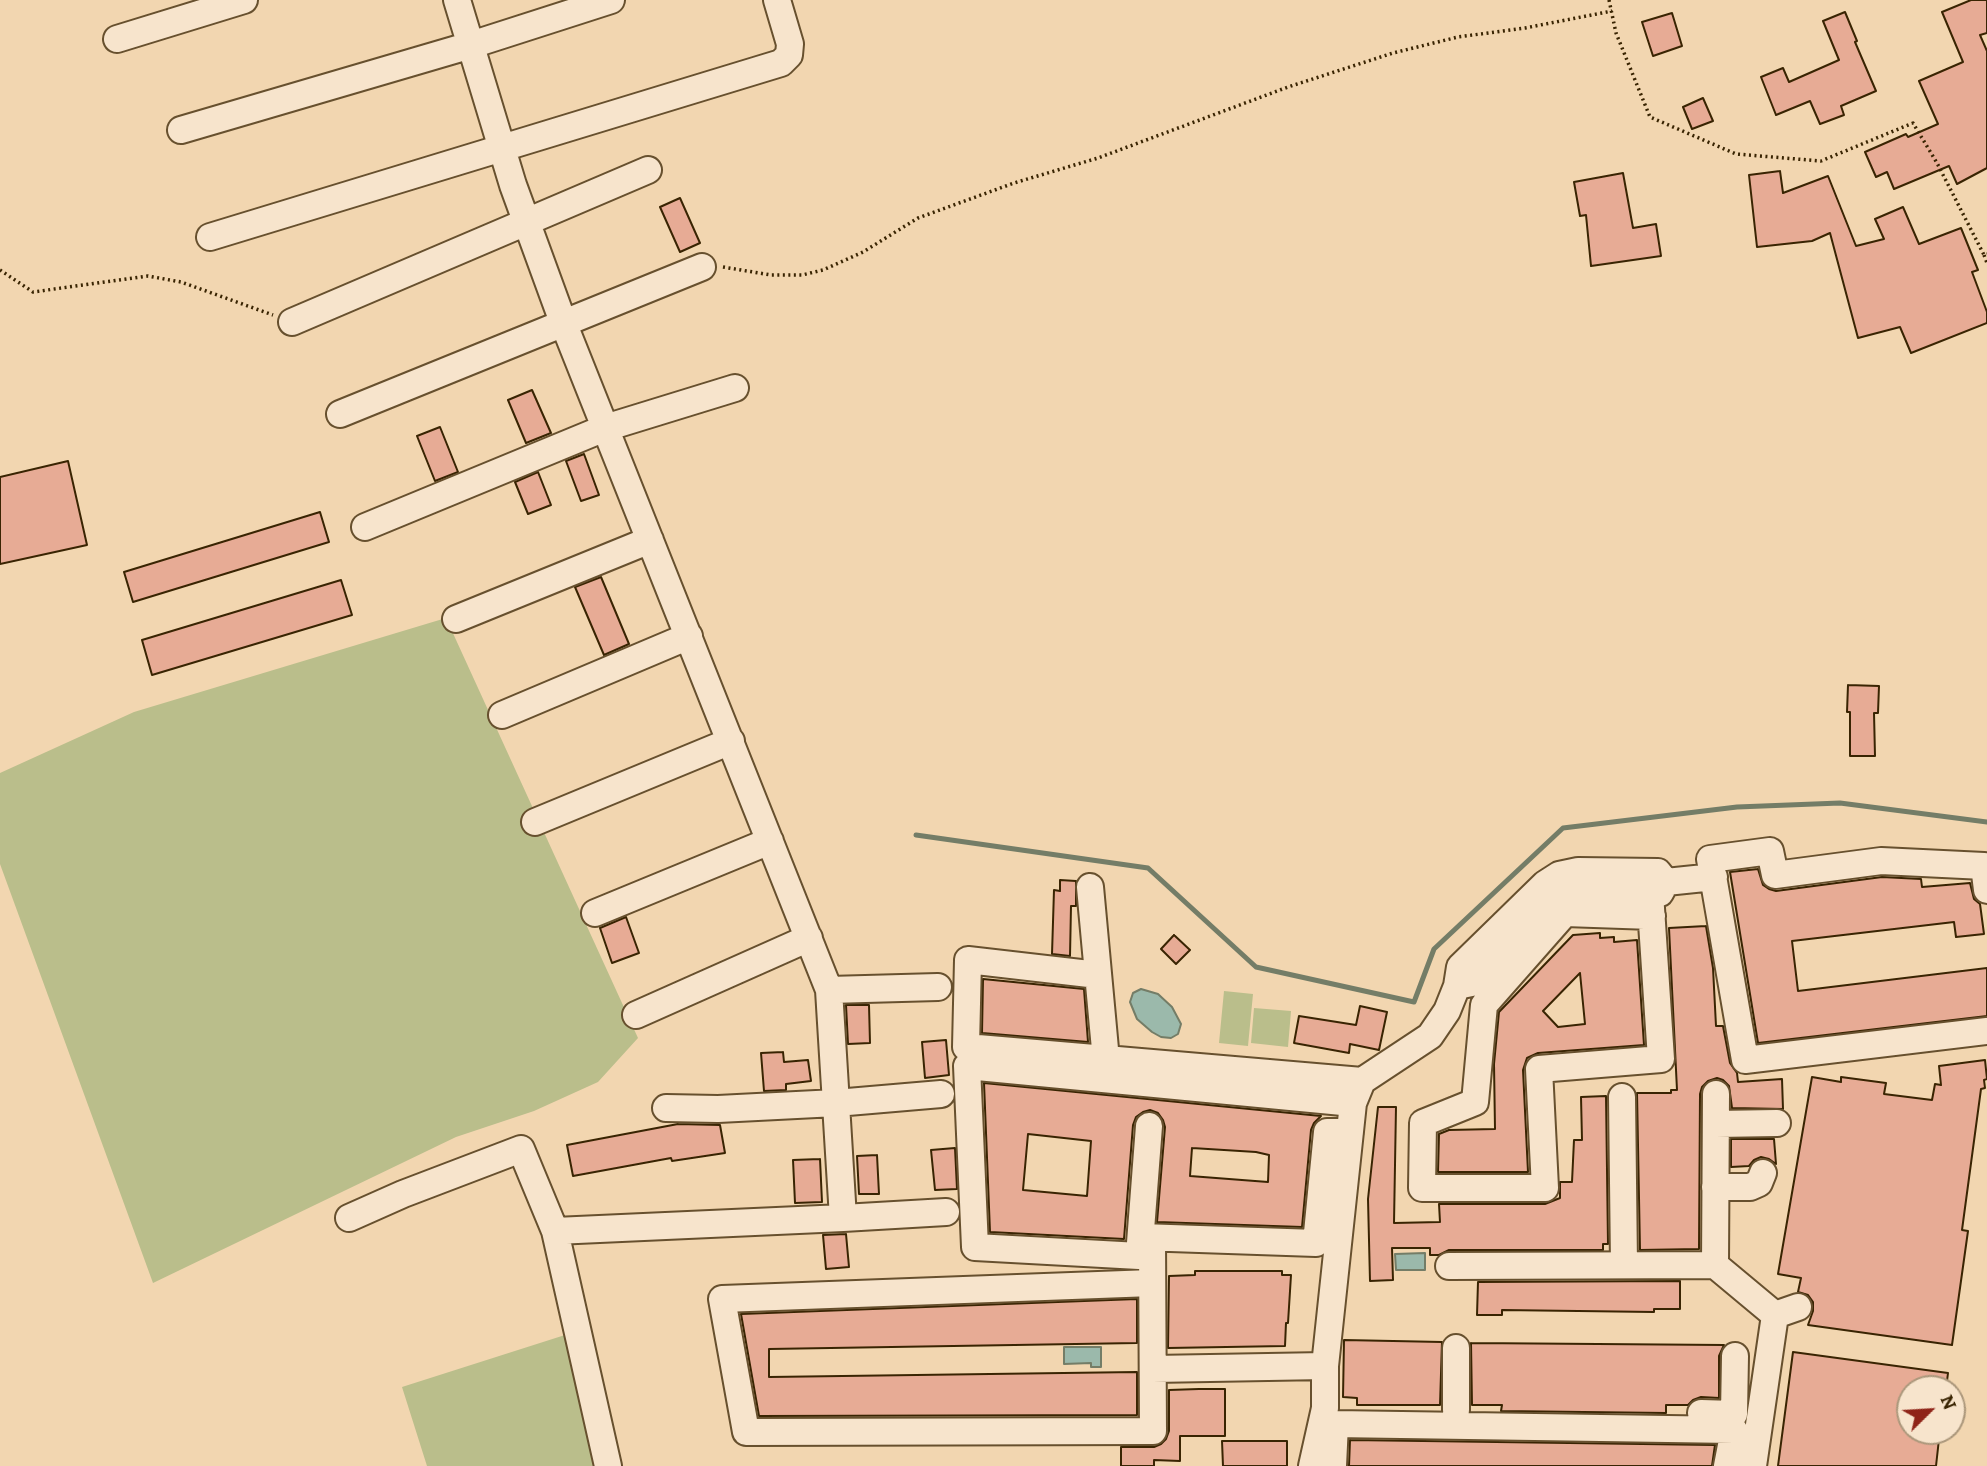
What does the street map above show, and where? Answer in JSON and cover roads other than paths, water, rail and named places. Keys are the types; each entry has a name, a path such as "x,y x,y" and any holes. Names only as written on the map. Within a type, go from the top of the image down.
{"street":[{"path":"117,39 244,0"},
{"path":"457,0 502,148 563,322 829,990 843,1218"},
{"path":"181,130 611,0"},
{"path":"210,237 781,63 789,55 790,44 777,0"},
{"path":"292,322 648,170"},
{"path":"340,414 702,267"},
{"path":"365,527 605,428 735,388"},
{"path":"456,619 650,540"},
{"path":"502,715 688,636"},
{"path":"535,822 730,741"},
{"path":"596,913 770,841"},
{"path":"1987,890 1984,866 1881,861 1775,875 1770,851 1710,859 1745,1059 1987,1031"},
{"path":"1146,1238 1139,1256 975,1247 967,1066 1357,1092 1430,1036 1447,1011 1457,986 1460,967 1545,884 1559,876 1578,871 1658,872 1656,897 1661,1059 1539,1069 1545,1188 1422,1188 1423,1123 1475,1102 1484,1005 1565,913 1656,897 1714,877"},
{"path":"1090,887 1106,1060"},
{"path":"636,1015 809,938"},
{"path":"1098,975 968,960 966,1047 1106,1060 1357,1092"},
{"path":"829,990 938,987"},
{"path":"1312,1466 1325,1408 1325,1366 1350,1132 1357,1092"},
{"path":"666,1108 718,1109 836,1103 941,1094"},
{"path":"1715,1265 1716,1094"},
{"path":"1622,1097 1624,1265"},
{"path":"1716,1124 1777,1123"},
{"path":"1149,1126 1146,1238 1152,1283 1153,1431 746,1432 722,1299 1152,1283"},
{"path":"1146,1238 1315,1243 1327,1132 1350,1132"},
{"path":"349,1219 403,1194 521,1149 555,1231 608,1466"},
{"path":"1715,1187 1750,1187 1759,1183 1763,1173"},
{"path":"555,1231 946,1212"},
{"path":"1449,1266 1715,1265 1786,1311 1753,1466"},
{"path":"1456,1348 1456,1410"},
{"path":"1325,1408 1734,1414 1735,1356"},
{"path":"1153,1368 1325,1366"},
{"path":"1334,1466 1335,1424 1734,1430 1727,1466"}],"waterway":[{"path":"916,835 1148,868 1256,967 1414,1002 1434,949 1563,828 1737,807 1840,803 1987,822"}]}
